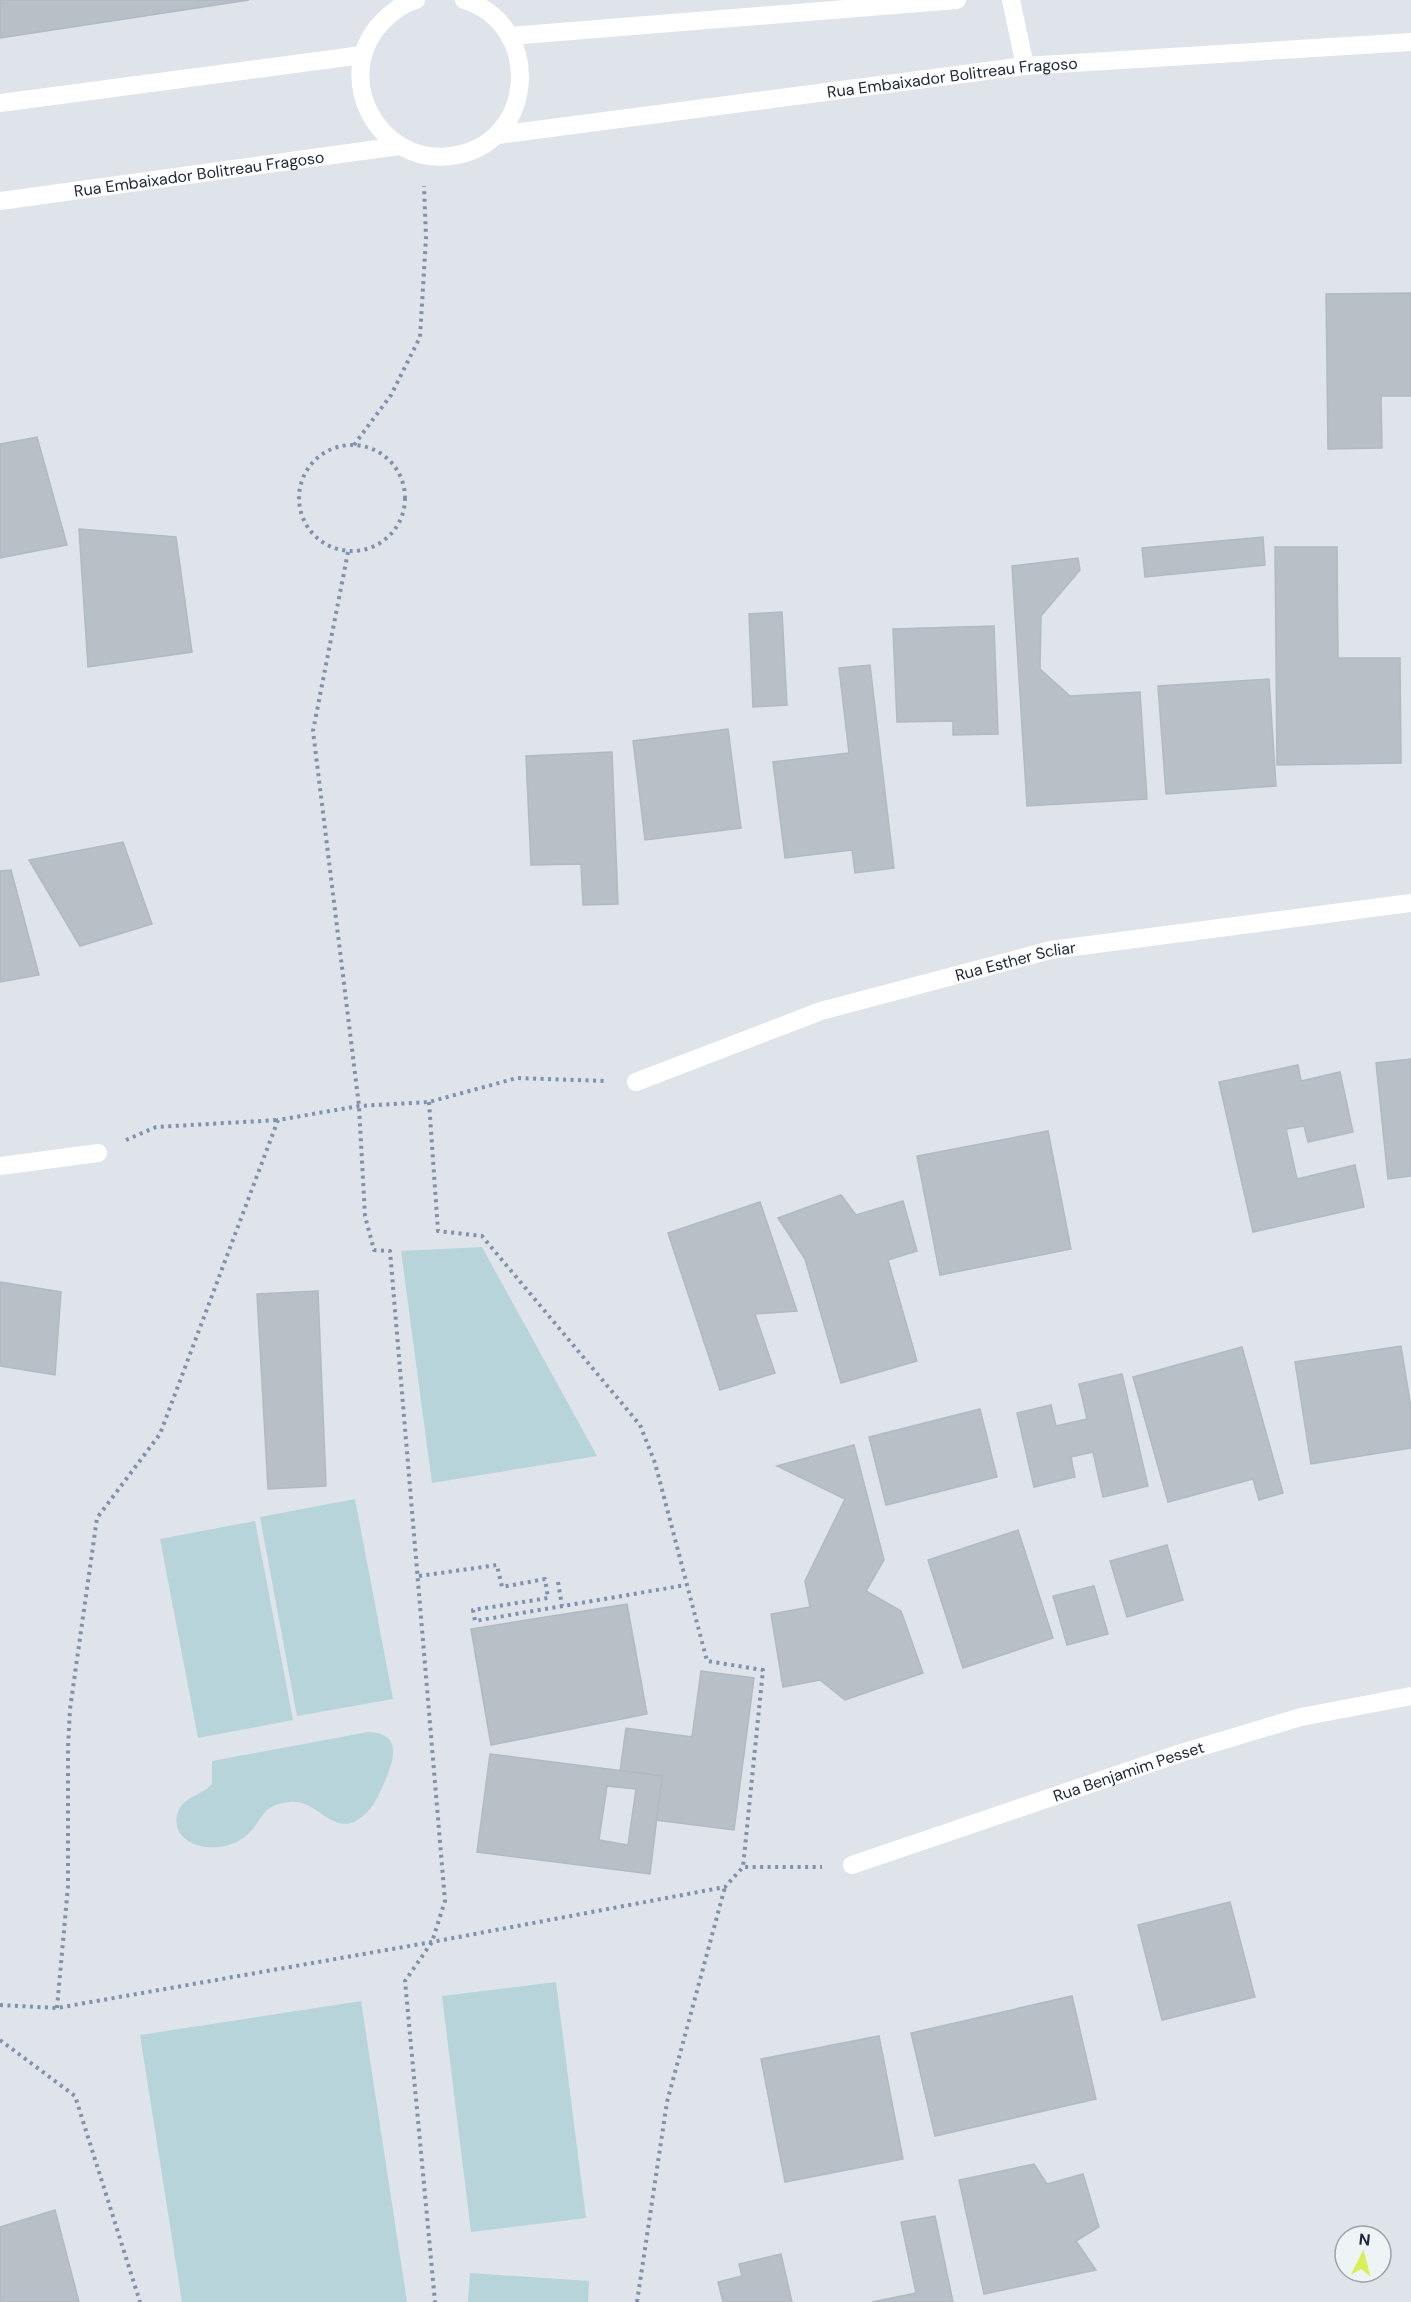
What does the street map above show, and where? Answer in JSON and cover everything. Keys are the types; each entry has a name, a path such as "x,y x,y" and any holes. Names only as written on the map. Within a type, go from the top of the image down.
{"street":[{"path":"416,0 391,6 374,31 362,55 360,81 366,106 379,129 399,146 424,155 450,156 475,150 497,135 513,113 521,87 520,61 510,36 491,7 464,0"},
{"path":"510,36 957,0"},
{"path":"1011,0 1025,66"},
{"name":"Rua Embaixador Bolitreau Fragoso","path":"497,135 1025,66 1411,42"},
{"path":"0,103 362,55"},
{"name":"Rua Embaixador Bolitreau Fragoso","path":"0,201 399,146"},
{"name":"Rua Esther Scliar","path":"636,1082 820,1011 1051,950 1411,903"},
{"path":"0,1166 98,1153"},
{"name":"Rua Benjamim Pesset","path":"852,1865 1180,1753 1301,1717 1411,1696"}],"path":[{"path":"354,445 391,395 420,337 426,238 424,155"},
{"path":"354,445 371,448 386,457 397,470 404,485 406,502 402,518 393,533 381,544 365,550 348,552 330,547 315,537 304,522 299,504 300,486 308,469 320,456 336,447 354,445"},
{"path":"348,552 313,731 359,1106 365,1216 374,1250 390,1251 446,1901 432,1942 405,1981 435,2302"},
{"path":"98,1153 156,1127 278,1120 359,1106 429,1102 517,1078 636,1082"},
{"path":"429,1102 438,1231 482,1236 640,1425 656,1463 707,1661 763,1670 743,1867 725,1887 667,2102 637,2302"},
{"path":"57,2008 68,1886 70,1709 97,1518 160,1434 278,1120"},
{"path":"418,1576 497,1565 502,1587 545,1579 548,1598 474,1610 475,1621 687,1585"},
{"path":"558,1582 562,1606"},
{"path":"743,1867 852,1865"},
{"path":"0,2005 57,2008 432,1942 725,1887"},
{"path":"0,2040 75,2096 140,2302"}],"shaded area":[{"path":"482,1247 597,1456 432,1483 401,1251"},
{"path":"355,1499 393,1699 297,1716 260,1517"},
{"path":"255,1521 293,1720 198,1738 160,1539"},
{"path":"368,1732 379,1733 387,1737 391,1742 393,1756 377,1798 370,1809 356,1821 347,1824 339,1823 307,1805 290,1802 269,1809 242,1839 225,1846 199,1846 183,1837 179,1831 177,1818 181,1807 188,1799 212,1784 212,1761"},
{"path":"556,1982 586,2218 471,2232 442,1996"},
{"path":"361,2001 407,2302 182,2302 140,2035"},
{"path":"470,2273 589,2281 588,2302 468,2302"}],"building":[{"path":"0,0 249,0 0,38"},
{"path":"1411,293 1411,396 1381,396 1382,448 1328,449 1326,294"},
{"path":"37,437 67,545 0,558 0,444"},
{"path":"79,529 176,537 192,652 88,667"},
{"path":"1263,537 1265,565 1145,577 1142,548"},
{"path":"1275,547 1337,547 1338,658 1400,658 1401,763 1277,765"},
{"path":"1078,558 1080,570 1041,616 1040,669 1070,696 1140,692 1147,799 1027,806 1012,566"},
{"path":"782,612 787,705 753,707 749,614"},
{"path":"994,626 998,734 953,735 953,721 897,722 893,629"},
{"path":"870,665 894,868 855,873 852,850 785,858 773,762 849,753 839,668"},
{"path":"1269,679 1276,786 1166,794 1158,686"},
{"path":"728,729 741,828 645,840 633,741"},
{"path":"612,752 618,904 583,905 581,864 531,865 526,756"},
{"path":"123,842 152,924 80,946 29,860"},
{"path":"11,870 39,975 0,982 0,871"},
{"path":"1411,1059 1411,1176 1388,1179 1376,1063"},
{"path":"1298,1065 1301,1081 1340,1072 1353,1132 1308,1142 1304,1126 1286,1129 1297,1179 1355,1165 1364,1207 1253,1232 1219,1082"},
{"path":"1048,1131 1071,1249 940,1275 917,1156"},
{"path":"841,1195 856,1215 903,1201 917,1251 888,1260 917,1361 841,1383 805,1259 778,1218"},
{"path":"760,1202 797,1311 755,1314 775,1373 720,1390 668,1233"},
{"path":"0,1282 61,1292 55,1375 0,1366"},
{"path":"318,1291 326,1486 268,1489 257,1294"},
{"path":"1401,1346 1411,1408 1411,1448 1311,1464 1295,1362"},
{"path":"1242,1347 1283,1493 1259,1500 1253,1479 1168,1502 1133,1377"},
{"path":"1122,1374 1148,1486 1103,1497 1093,1452 1071,1457 1075,1477 1034,1487 1017,1413 1051,1405 1056,1426 1087,1419 1079,1384"},
{"path":"980,1409 997,1477 886,1505 869,1437"},
{"path":"854,1445 884,1560 866,1591 901,1611 923,1673 845,1700 820,1680 783,1687 771,1614 810,1607 805,1581 845,1499 777,1466"},
{"path":"1018,1530 1053,1638 963,1668 928,1560"},
{"path":"1167,1545 1183,1600 1127,1617 1110,1561"},
{"path":"1094,1586 1108,1634 1067,1645 1053,1596"},
{"path":"627,1604 647,1714 491,1745 471,1629"},
{"path":"701,1671 754,1678 734,1830 656,1820 662,1776 620,1771 626,1728 692,1737"},
{"path":"490,1754 662,1776 650,1874 477,1852","holes":["607,1786 636,1789 628,1845 599,1840"]},
{"path":"1230,1902 1255,1997 1162,2020 1138,1925"},
{"path":"1072,1996 1096,2099 935,2136 911,2033"},
{"path":"879,2036 903,2159 785,2182 761,2059"},
{"path":"1034,2164 1047,2184 1083,2174 1099,2227 1076,2241 1096,2270 984,2294 959,2180"},
{"path":"55,2210 79,2302 0,2302 0,2227"},
{"path":"935,2216 953,2302 872,2302 916,2293 901,2222"},
{"path":"781,2254 792,2302 723,2302 718,2282 742,2276 739,2264"}]}
